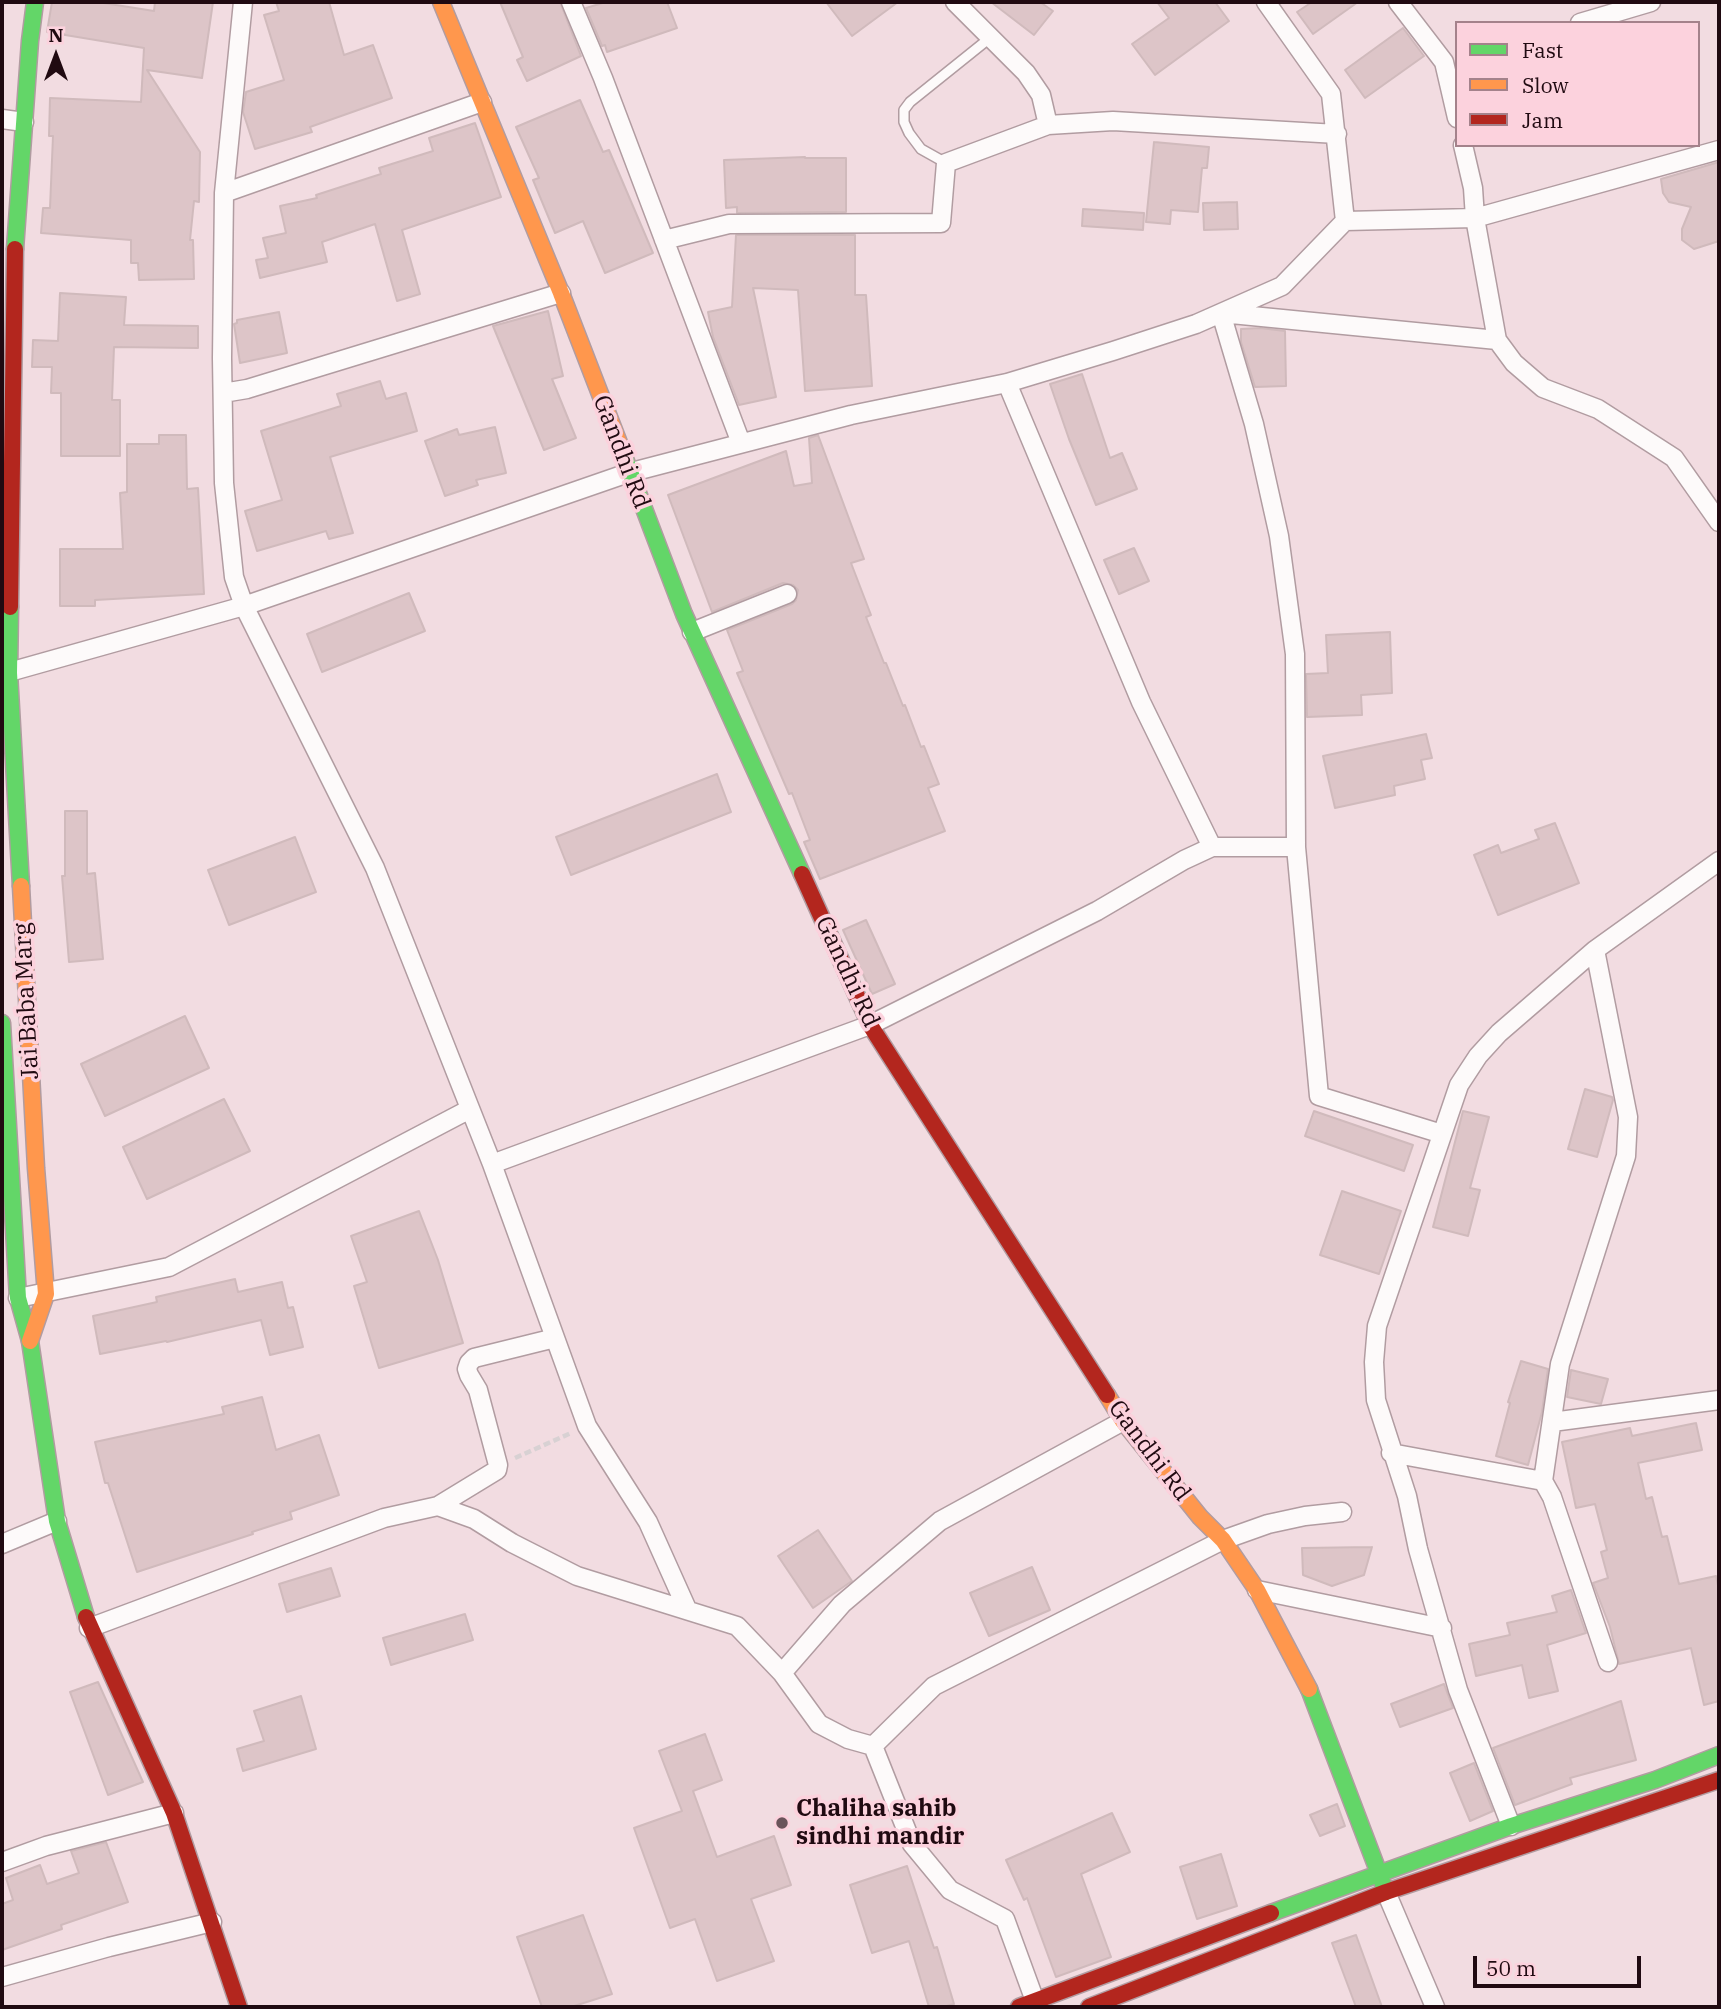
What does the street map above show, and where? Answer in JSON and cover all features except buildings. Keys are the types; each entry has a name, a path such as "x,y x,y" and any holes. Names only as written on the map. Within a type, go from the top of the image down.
{"street":[{"name":"Jai Baba Marg","path":"30,1341 46,1294 5,673 15,245 35,2"},
{"path":"243,2 224,193 225,483 234,577 244,606 375,868 492,1164 587,1426 648,1522 688,1609"},
{"name":"Gandhi Rd","path":"441,2 561,293 628,473 692,632 870,1025 1123,1421 1200,1517 1223,1541 1257,1590 1306,1681 1386,1892"},
{"path":"571,2 603,78 741,443"},
{"path":"954,2 992,36 1026,73 1041,95 1048,125"},
{"path":"1266,2 1331,94 1345,221"},
{"path":"1398,2 1450,60 1455,101"},
{"path":"1586,21 1630,5 1651,2"},
{"path":"224,193 482,102"},
{"path":"2,119 24,122"},
{"path":"664,240 729,224 941,223 946,163 1048,125 1113,121 1336,134"},
{"path":"1463,147 1473,188 1475,218 1497,341 1514,363 1543,388 1598,409 1674,458 1719,522"},
{"path":"5,673 244,606 628,473 851,415 1007,383 1196,324 1282,286 1345,221 1475,218 1719,150"},
{"path":"223,393 247,389 561,293"},
{"path":"1221,313 1497,341"},
{"path":"1221,313 1254,424 1279,536 1295,654 1296,847 1318,1096 1442,1134"},
{"path":"1007,383 1141,702 1212,847"},
{"path":"692,632 787,594"},
{"path":"492,1164 870,1025 1097,911 1184,860 1212,847 1296,847"},
{"path":"1511,1826 1458,1690 1418,1549 1407,1496 1376,1401 1374,1363 1377,1326 1459,1085 1478,1056 1499,1033 1595,950 1719,861"},
{"path":"1595,950 1628,1117 1626,1156 1560,1364 1543,1481 1552,1497 1608,1662"},
{"name":"Jai Baba Marg","path":"2,1023 18,1298 30,1341"},
{"path":"18,1298 169,1267 470,1109"},
{"path":"10,1168 36,1168"},
{"path":"89,1628 384,1518 439,1506 491,1476 497,1471 498,1465 478,1390 468,1375 469,1363 474,1358 555,1338"},
{"path":"30,1341 57,1521 89,1628 174,1813 239,2007"},
{"path":"1552,1422 1719,1399"},
{"path":"782,1673 842,1604 940,1521 1123,1421"},
{"path":"1391,1452 1543,1481"},
{"path":"439,1506 474,1519 512,1544 577,1576 737,1626 782,1673 819,1724 848,1739 873,1746"},
{"path":"873,1746 934,1686 1223,1541 1268,1524 1342,1512"},
{"path":"2,1544 57,1521"},
{"path":"1257,1590 1442,1628"},
{"path":"873,1746 912,1844 950,1890 1006,1919 1030,2005 1378,1872 1655,1780 1719,1755"},
{"path":"1089,2007 1386,1892 1719,1780"},
{"path":"2,1862 46,1846 174,1813"},
{"path":"1386,1892 1435,2007"},
{"path":"2,1977 212,1922"}],"lane":[{"path":"946,163 921,149 909,134 904,122 904,110 910,102 992,36"}],"path":[{"path":"498,1465 587,1426"}],"traffic: fast":[{"path":"15,249 35,2"},
{"path":"624,456 684,614 802,874"},
{"path":"10,607 9,673 21,886"},
{"path":"2,1023 18,1298 30,1341 57,1521 86,1617"},
{"path":"1309,1689 1386,1892"},
{"path":"1271,1913 1511,1826 1655,1780 1719,1755"}],"traffic: slow":[{"path":"441,2 561,293 624,456"},
{"path":"21,886 36,1168 46,1294 30,1341"},
{"path":"1107,1395 1123,1421 1200,1517 1223,1540 1257,1590 1309,1689"}],"traffic: jam":[{"path":"10,607 15,249"},
{"path":"802,874 870,1025 1107,1395"},
{"path":"86,1617 174,1813 239,2007"},
{"path":"1089,2007 1386,1892 1719,1780"},
{"path":"1019,2007 1271,1913"}],"place":[{"name":"Chaliha sahib sindhi mandir","path":"782,1823"}]}
